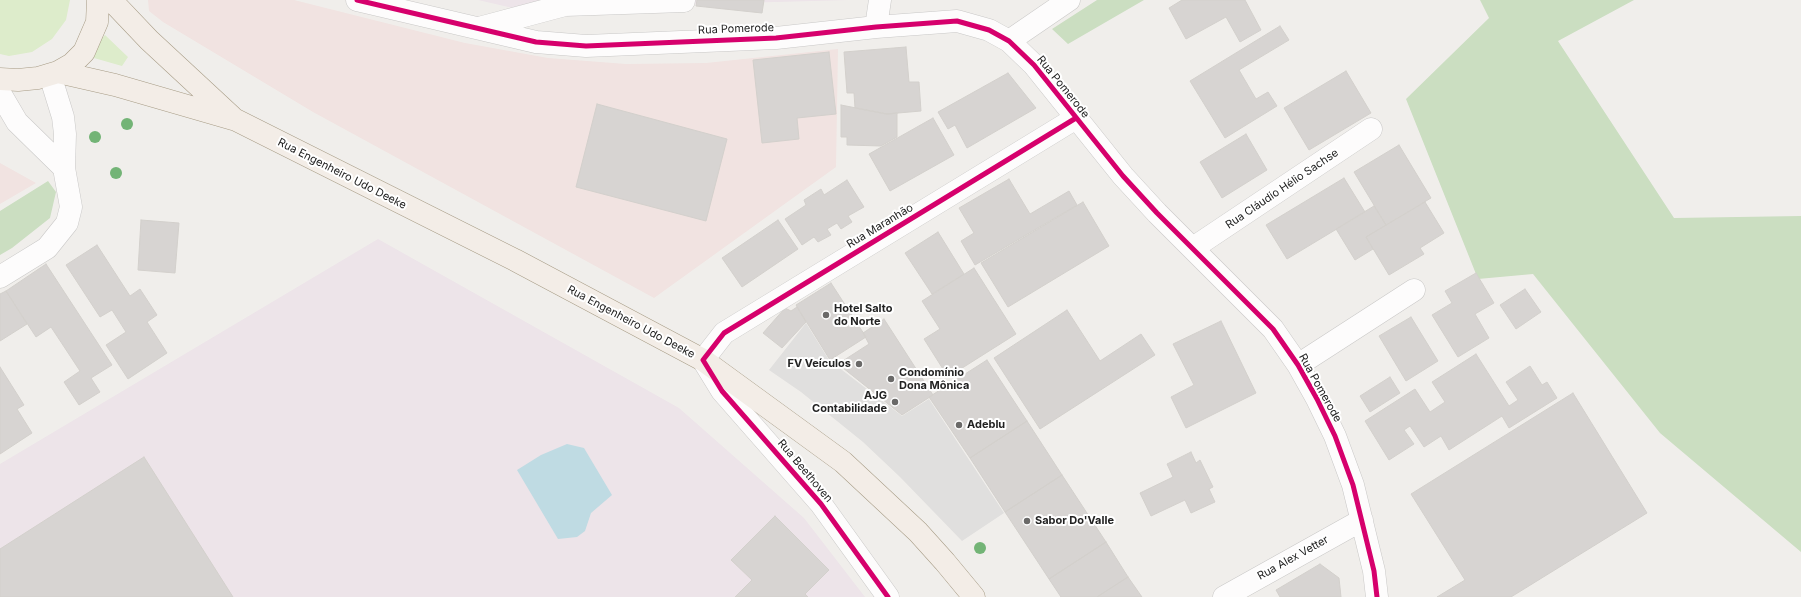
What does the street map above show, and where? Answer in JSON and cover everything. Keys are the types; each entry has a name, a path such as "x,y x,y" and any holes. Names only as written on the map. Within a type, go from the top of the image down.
{"main road":[{"path":"54,73 72,64 84,52 97,22 98,0"},
{"name":"Rua Engenheiro Udo Deeke","path":"111,0 149,40 236,120"},
{"name":"Rua Engenheiro Udo Deeke","path":"0,79 18,80 54,73 115,85 236,120 515,260 703,360 843,462 918,532 974,597"}],"street":[{"name":"Rua Pomerode","path":"357,0 536,42 586,46 776,38 957,20 989,30 1009,41 1034,65 1123,176 1157,213 1272,329 1298,365 1335,436 1352,485 1374,571 1377,597"},
{"path":"876,27 880,0"},
{"path":"1009,41 1069,0"},
{"path":"476,29 565,5 684,1"},
{"path":"0,277 47,248 67,223 71,207 64,168 65,134 54,73"},
{"path":"0,93 17,122 64,168"},
{"name":"Rua Maranhão","path":"703,360 724,334 1076,118"},
{"name":"Rua Cláudio Hélio Sachse","path":"1193,248 1371,129"},
{"path":"1298,365 1414,290"},
{"name":"Rua Beethoven","path":"703,360 722,391 821,504 888,597"},
{"name":"Rua Alex Vetter","path":"1224,597 1362,520"}],"shaded area":[{"path":"148,0 294,0 465,43 548,58 626,64 706,63 838,49 836,167 654,298 313,112 163,22 149,11"},
{"path":"478,0 850,0 517,9"},
{"path":"0,163 36,183 0,204"},
{"path":"378,239 679,408 804,518 865,597 0,597 0,464"},
{"path":"806,323 829,360 902,416 929,399 1004,513 962,541 900,477 863,442 801,392 769,370"}],"green space":[{"path":"0,0 70,0 66,20 52,39 32,52 9,56 0,54"},
{"path":"1097,0 1144,0 1068,44 1052,29"},
{"path":"1480,0 1634,0 1558,41 1674,218 1801,216 1801,552 1660,433 1533,274 1478,279 1406,99 1489,18"},
{"path":"105,35 128,57 122,66 87,56"},
{"path":"48,181 56,192 50,218 12,248 0,255 0,211"}],"water":[{"path":"567,444 584,448 612,495 591,513 585,531 577,537 558,539 517,470 541,455"}],"building":[{"path":"697,0 764,0 762,13 696,6"},
{"path":"1182,0 1245,0 1261,30 1240,42 1226,17 1186,39 1169,8"},
{"path":"1280,26 1289,40 1239,70 1256,99 1268,92 1277,106 1225,138 1190,81"},
{"path":"906,47 909,82 919,82 921,111 887,114 855,108 854,93 847,93 844,52"},
{"path":"829,52 836,114 797,118 799,139 762,143 753,60"},
{"path":"1346,71 1371,113 1309,150 1284,108"},
{"path":"1008,73 1036,108 967,148 955,125 948,129 938,112"},
{"path":"597,104 727,139 706,221 576,187"},
{"path":"841,105 887,114 897,113 897,137 881,146 847,145 847,137 841,137"},
{"path":"933,118 954,155 890,191 869,154"},
{"path":"1246,134 1267,170 1222,198 1200,162"},
{"path":"1399,145 1431,198 1386,225 1354,172"},
{"path":"1344,178 1365,212 1287,259 1266,225"},
{"path":"1009,179 1030,214 1069,191 1077,205 975,265 961,241 974,233 959,208"},
{"path":"847,180 864,207 848,216 852,222 841,229 837,223 827,229 831,235 818,242 814,237 802,245 785,219 806,205 804,200 821,189 824,195"},
{"path":"1083,202 1109,246 1008,307 981,263"},
{"path":"1425,202 1444,233 1420,248 1424,254 1389,275 1366,237"},
{"path":"1374,206 1386,225 1366,237 1373,249 1355,260 1336,229"},
{"path":"141,220 179,223 175,273 138,270"},
{"path":"778,220 798,249 742,287 722,258"},
{"path":"938,232 964,274 932,294 905,253"},
{"path":"97,245 130,296 140,289 157,315 147,322 167,353 128,379 106,345 126,332 112,310 100,317 66,265"},
{"path":"46,264 112,365 91,378 100,392 79,405 64,382 80,371 51,327 36,337 6,291"},
{"path":"974,268 1016,334 948,377 924,339 940,329 922,301"},
{"path":"1476,273 1494,303 1475,314 1489,338 1458,357 1432,315 1452,303 1445,291"},
{"name":"Hotel Salto do Norte","path":"831,283 866,337 830,360 796,305"},
{"path":"1525,289 1541,312 1516,329 1500,305"},
{"path":"6,291 27,324 0,341 0,294"},
{"path":"797,307 806,322 782,348 763,333 785,308 791,311"},
{"path":"1067,310 1100,361 1141,334 1155,355 1040,429 994,358"},
{"path":"1411,317 1438,361 1406,381 1379,336"},
{"name":"Condomínio Dona Mônica","path":"884,319 933,395 902,415 838,364 869,344 863,333"},
{"path":"1221,321 1256,393 1186,428 1171,397 1194,385 1173,344"},
{"path":"1476,354 1509,406 1518,400 1506,382 1530,366 1542,385 1547,382 1557,398 1509,428 1502,416 1449,450 1441,436 1424,447 1410,426 1404,430 1414,444 1389,460 1365,421 1415,389 1430,412 1445,402 1432,382"},
{"path":"987,360 1027,421 970,458 929,397"},
{"path":"0,367 24,405 17,409 32,433 0,454"},
{"path":"1390,377 1400,393 1370,412 1360,396"},
{"path":"1573,393 1647,513 1511,597 1437,597 1465,580 1411,494"},
{"path":"1027,421 1062,475 1005,512 970,458"},
{"path":"1191,452 1196,463 1200,460 1213,487 1209,489 1215,502 1191,513 1185,500 1151,516 1140,493 1173,477 1167,464"},
{"path":"144,457 233,597 0,597 0,549"},
{"path":"1062,475 1106,542 1049,579 1005,512"},
{"path":"775,516 829,570 805,594 808,597 735,597 752,580 731,560"},
{"path":"1106,542 1128,577 1097,597 1061,597 1049,579"},
{"path":"1320,564 1339,578 1341,597 1280,597 1276,590"},
{"path":"1128,577 1142,597 1097,597"}],"cycle path":[{"path":"357,0 536,42 586,46 776,38 876,27 957,21 989,30 1009,41 1034,65 1123,176 1157,213 1273,329 1298,365 1335,436 1353,485 1374,571 1377,597"},
{"path":"888,597 821,504 722,391 703,360 724,333 1076,118"}],"place":[{"name":"Hotel Salto do Norte","path":"826,315"},
{"name":"FV Veículos","path":"859,364"},
{"name":"Condomínio Dona Mônica","path":"891,379"},
{"name":"AJG Contabilidade","path":"895,402"},
{"name":"Adeblu","path":"959,425"},
{"name":"Sabor Do'Valle","path":"1027,521"}]}
